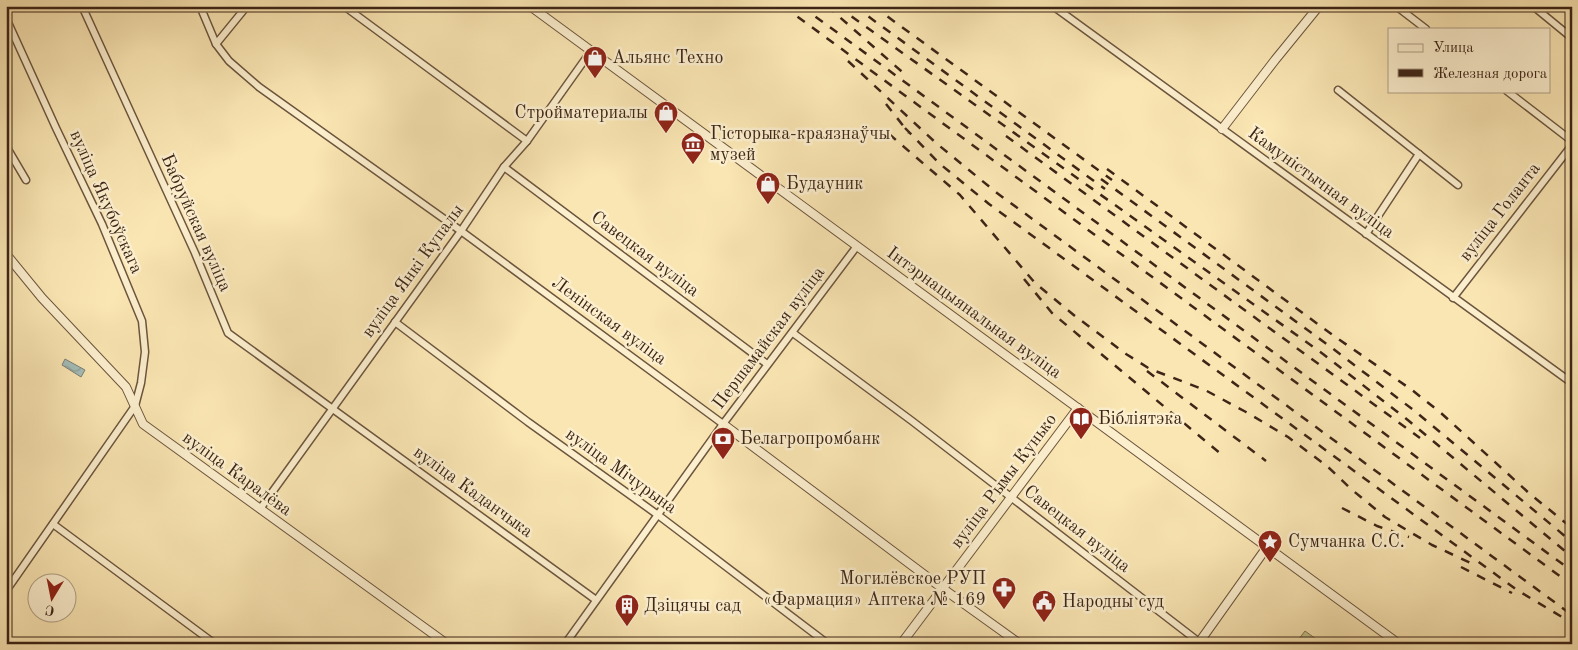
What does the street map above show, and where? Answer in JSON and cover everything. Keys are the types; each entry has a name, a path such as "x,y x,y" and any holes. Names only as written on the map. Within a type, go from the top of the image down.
{"street":[{"name":"Бабруйская вуліца","path":"82,6 194,253 228,333 333,409"},
{"name":"Ленінская вуліца","path":"200,6 216,44 229,61 258,87 461,231 1020,644"},
{"path":"216,44 246,6"},
{"path":"344,6 527,141"},
{"name":"Інтэрнацыянальная вуліца","path":"530,6 962,321 1399,644"},
{"name":"Камуністычная вуліца","path":"1053,6 1572,383"},
{"path":"1222,129 1319,6"},
{"path":"1396,6 1425,28"},
{"path":"1533,6 1572,38"},
{"name":"вуліца Якубоўскага","path":"6,18 102,224 142,321 145,352 141,383 135,406"},
{"name":"вуліца Янкі Купалы","path":"260,509 461,231 504,167 527,141 591,51"},
{"path":"1338,90 1458,185"},
{"path":"1508,92 1572,143"},
{"name":"вуліца Голанта","path":"1453,298 1572,143"},
{"path":"6,146 26,180"},
{"path":"1366,234 1419,154"},
{"name":"Савецкая вуліца","path":"504,167 767,364"},
{"name":"Першамайская вуліца","path":"565,644 767,364 793,333 857,246"},
{"name":"вуліца Каралёва","path":"6,254 42,298 126,387 143,424 447,644"},
{"name":"вуліца Мічурына","path":"395,322 528,422 658,515 828,644"},
{"name":"Савецкая вуліца","path":"793,333 1012,497 1198,643"},
{"path":"6,591 135,406"},
{"name":"вуліца Рымы Кунько","path":"901,644 1078,408"},
{"name":"вуліца Каданчыка","path":"333,409 596,600"},
{"path":"53,524 215,644"},
{"path":"1198,643 1267,547"}],"green space":[{"path":"1305,631 1323,644 1295,644"}],"water":[{"path":"65,359 85,370 81,377 62,365"}],"railway":[{"path":"783,6 1572,585"},
{"path":"801,6 1572,571"},
{"path":"827,6 908,77"},
{"path":"837,6 1323,354 1409,421 1572,557"},
{"path":"854,6 1105,189"},
{"path":"873,6 1112,180"},
{"path":"848,61 936,143 997,193 1572,615"},
{"path":"886,104 909,133"},
{"path":"905,128 940,164 989,204 1517,590 1572,623"},
{"path":"889,134 960,195 1035,283 1126,354 1150,369 1205,390 1288,437 1327,466 1385,517 1432,545 1475,565"},
{"path":"1006,136 1420,438"},
{"path":"1107,169 1334,336 1412,390 1441,413 1530,494 1572,528"},
{"path":"1101,179 1328,345 1416,412 1572,542"},
{"path":"1024,279 1052,313 1221,454"},
{"path":"1147,371 1266,461"},
{"path":"1342,508 1377,526 1409,537"},
{"path":"1461,567 1512,593"}],"place":[{"name":"Альянс Техно","path":"595,79"},
{"name":"Стройматериалы","path":"666,134"},
{"name":"Гісторыка-краязнаўчы музей","path":"693,165"},
{"name":"Будауник","path":"768,205"},
{"name":"Бібліятэка","path":"1081,440"},
{"name":"Белагропромбанк","path":"723,460"},
{"name":"Сумчанка С.С.","path":"1270,563"},
{"name":"Могилёвское РУП «Фармация» Аптека № 169","path":"1004,610"},
{"name":"Народны суд","path":"1044,623"},
{"name":"Дзіцячы сад","path":"627,627"}]}
